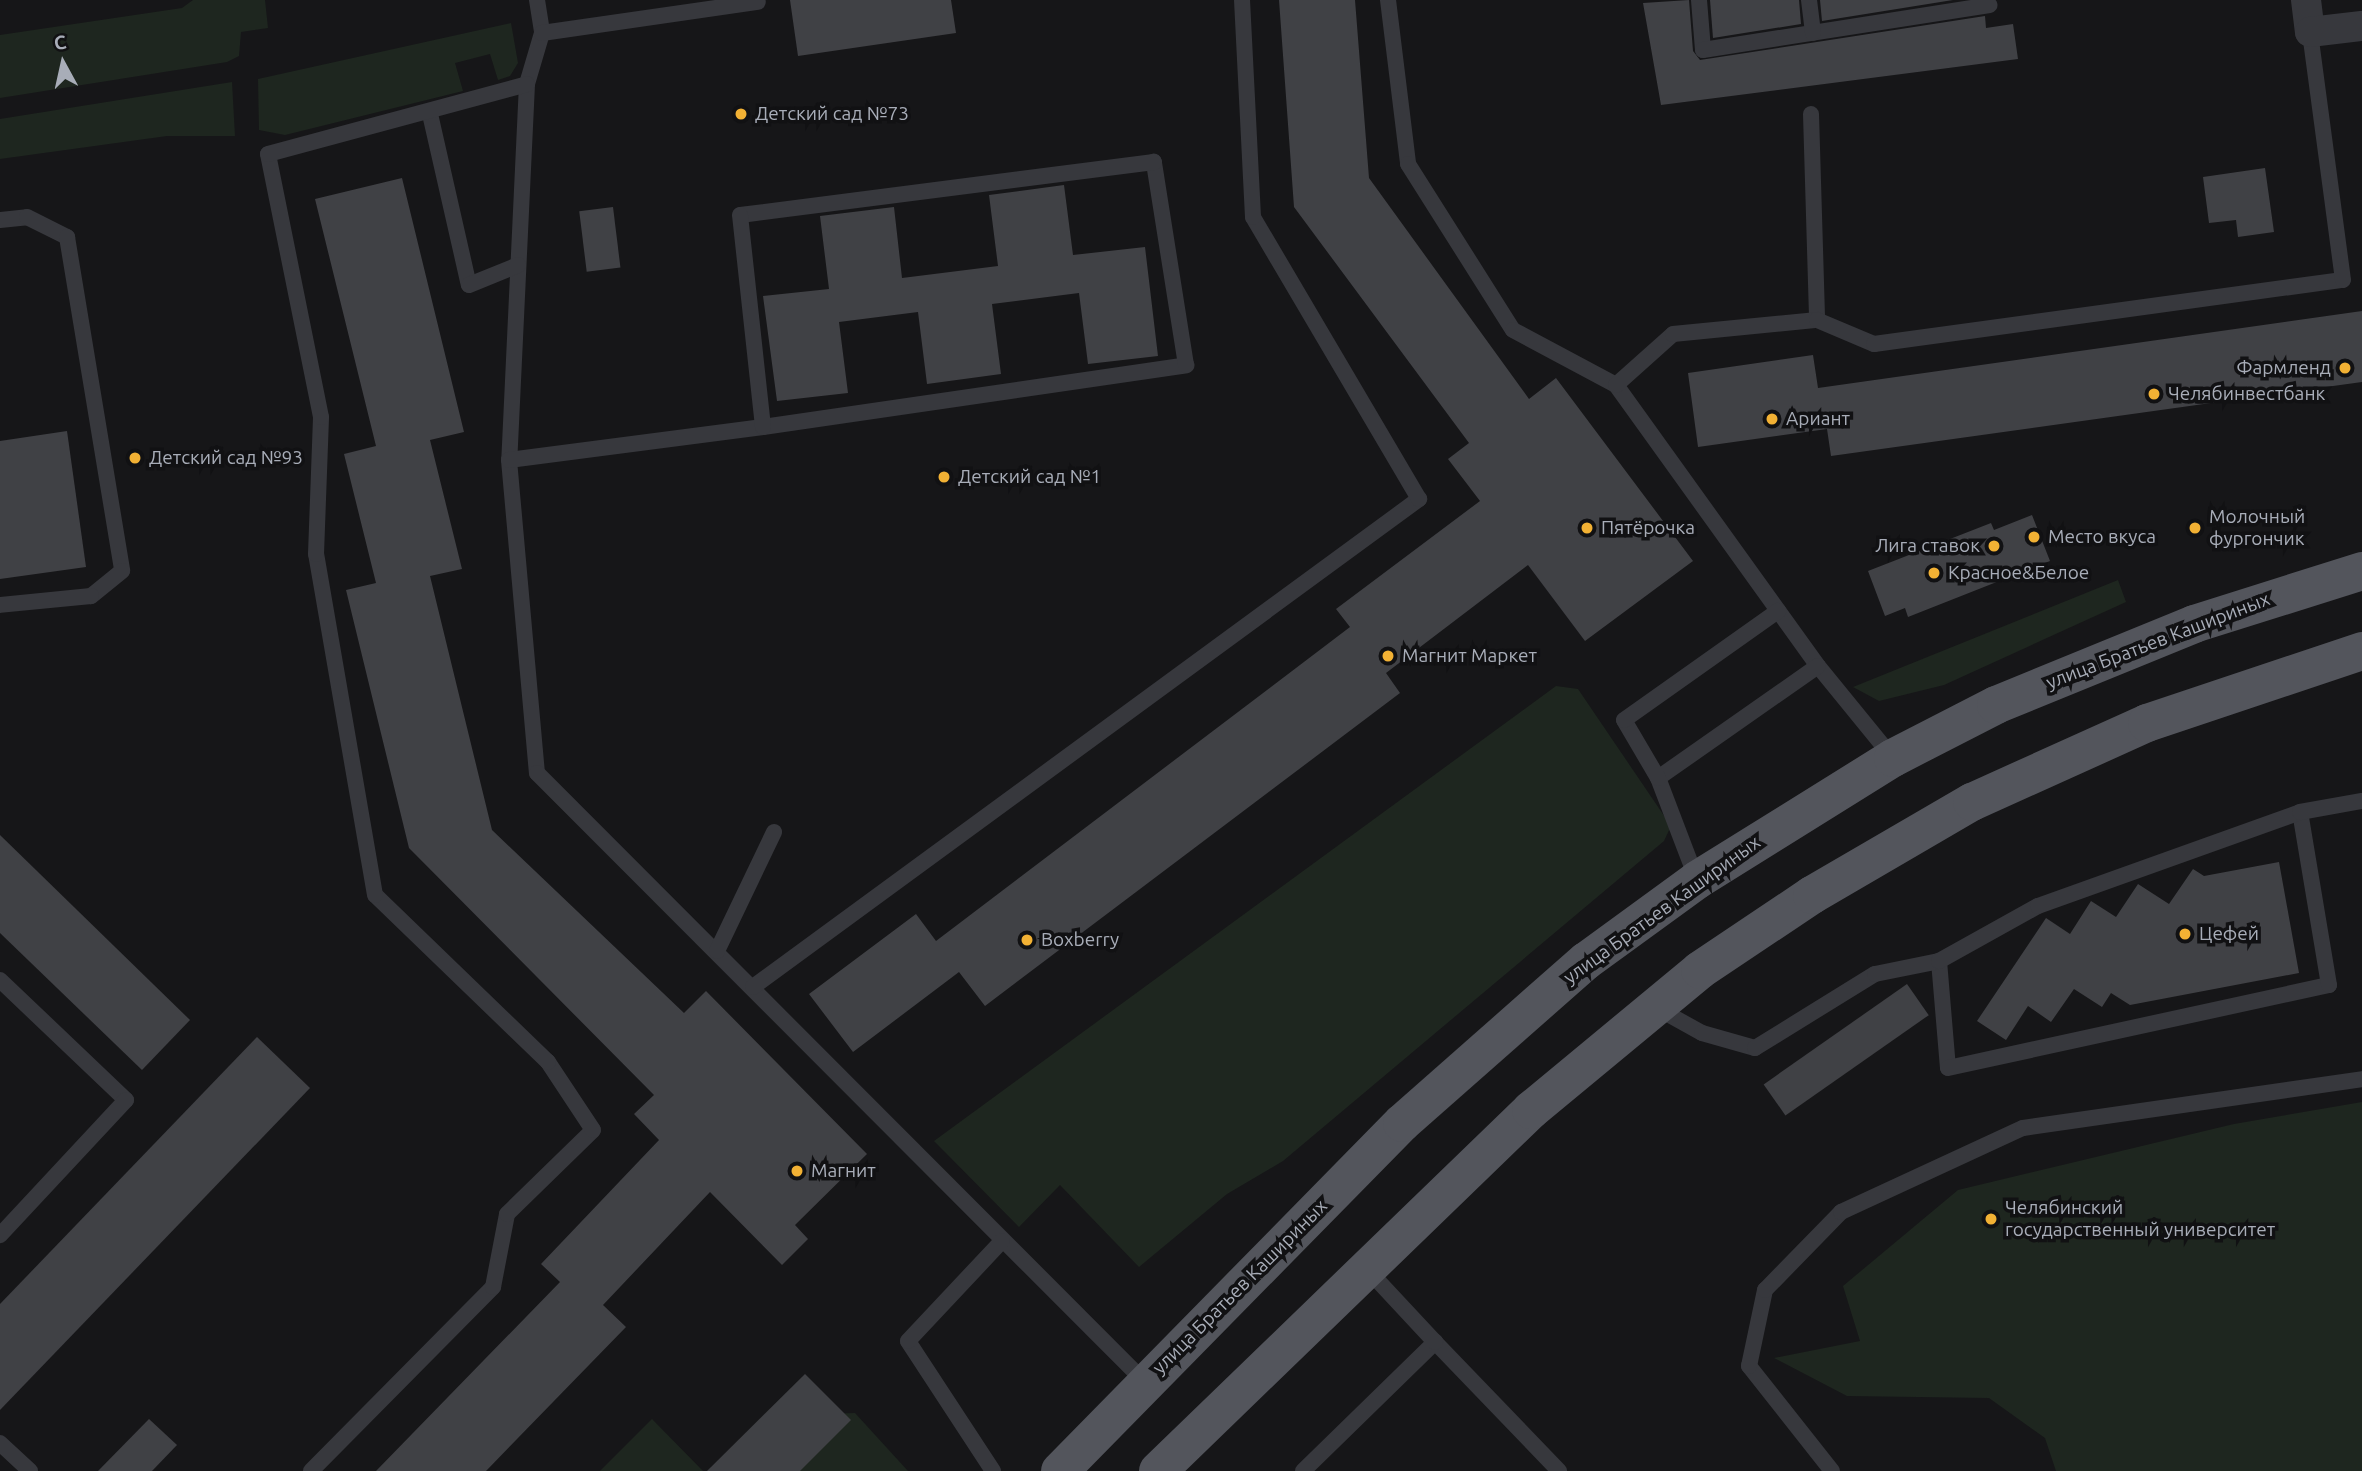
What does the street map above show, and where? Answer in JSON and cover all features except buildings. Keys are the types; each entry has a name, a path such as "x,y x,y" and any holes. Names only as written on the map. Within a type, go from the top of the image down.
{"main road":[{"name":"улица Братьев Кашириных","path":"1060,1471 1402,1123 1586,961 1698,880 1893,758 2102,660 2362,571"},
{"path":"1158,1471 1364,1267 1652,1006 1812,895 1972,802 2147,723 2362,651"}],"street":[{"path":"2306,0 2311,32 2362,26"}],"lane":[{"path":"537,0 541,33 527,83 509,460 537,773 1145,1382"},
{"path":"752,986 1419,499 1254,216 1242,0"},
{"path":"1388,0 1408,164 1513,330 1616,385 1818,666 1893,758"},
{"path":"1699,0 1703,50 1989,5"},
{"path":"1810,0 1813,33"},
{"path":"541,33 758,2"},
{"path":"1616,385 1673,334 1817,320 1874,344 2343,280 2311,32"},
{"path":"311,1471 494,1287 507,1214 593,1130 548,1062 374,895 316,554 321,417 268,154 430,114 527,83"},
{"path":"430,114 469,285 518,265"},
{"path":"1811,114 1817,320"},
{"path":"509,460 763,427 1186,365 1154,162 740,215 763,427"},
{"path":"0,220 27,217 67,237 122,570 92,596 0,605"},
{"path":"1698,880 1658,778 1624,720 1778,611"},
{"path":"1658,778 1818,666"},
{"path":"1652,1006 1702,1033 1755,1048 1875,974 1939,961 2038,906 2300,812 2362,802"},
{"path":"1939,961 1948,1068 2329,985 2300,812"},
{"path":"717,951 774,832"},
{"path":"0,980 126,1100 0,1235"},
{"path":"1832,1471 1749,1366 1765,1290 1841,1212 2023,1128 2362,1079"},
{"path":"993,1471 908,1341 1002,1241"},
{"path":"1364,1267 1559,1471"},
{"path":"1303,1471 1435,1342"},
{"path":"0,1443 30,1471"}],"shaded area":[{"path":"193,0 265,0 268,28 241,32 239,56 227,62 0,98 0,35 182,8"},
{"path":"511,23 518,63 510,76 498,80 490,54 455,63 463,91 285,135 259,130 258,79"},
{"path":"232,82 235,136 167,136 0,159 0,119"},
{"path":"2118,580 2126,602 1944,685 1879,701 1853,687"},
{"path":"1556,686 1578,689 1671,826 1664,841 1283,1161 1227,1194 1139,1267 1060,1185 1019,1227 934,1141"},
{"path":"2362,1102 2362,1471 2056,1471 2045,1438 1989,1398 1847,1396 1774,1358 1860,1341 1843,1286 1958,1190 2234,1124"},
{"path":"855,1413 908,1471 767,1471 824,1414"},
{"path":"652,1419 703,1471 600,1471"}],"place":[{"name":"Детский сад №73","path":"741,114"},
{"name":"Фармленд","path":"2345,368"},
{"name":"Челябинвестбанк","path":"2154,394"},
{"name":"Ариант","path":"1772,419"},
{"name":"Детский сад №93","path":"135,458"},
{"name":"Детский сад №1","path":"944,477"},
{"name":"Пятёрочка","path":"1587,528"},
{"name":"Молочный фургончик","path":"2195,528"},
{"name":"Место вкуса","path":"2034,537"},
{"name":"Лига ставок","path":"1994,546"},
{"name":"Красное&Белое","path":"1934,573"},
{"name":"Магнит Маркет","path":"1388,656"},
{"name":"Цефей","path":"2185,934"},
{"name":"Boxberry","path":"1027,940"},
{"name":"Магнит","path":"797,1171"},
{"name":"Челябинский государственный университет","path":"1991,1219"}]}
